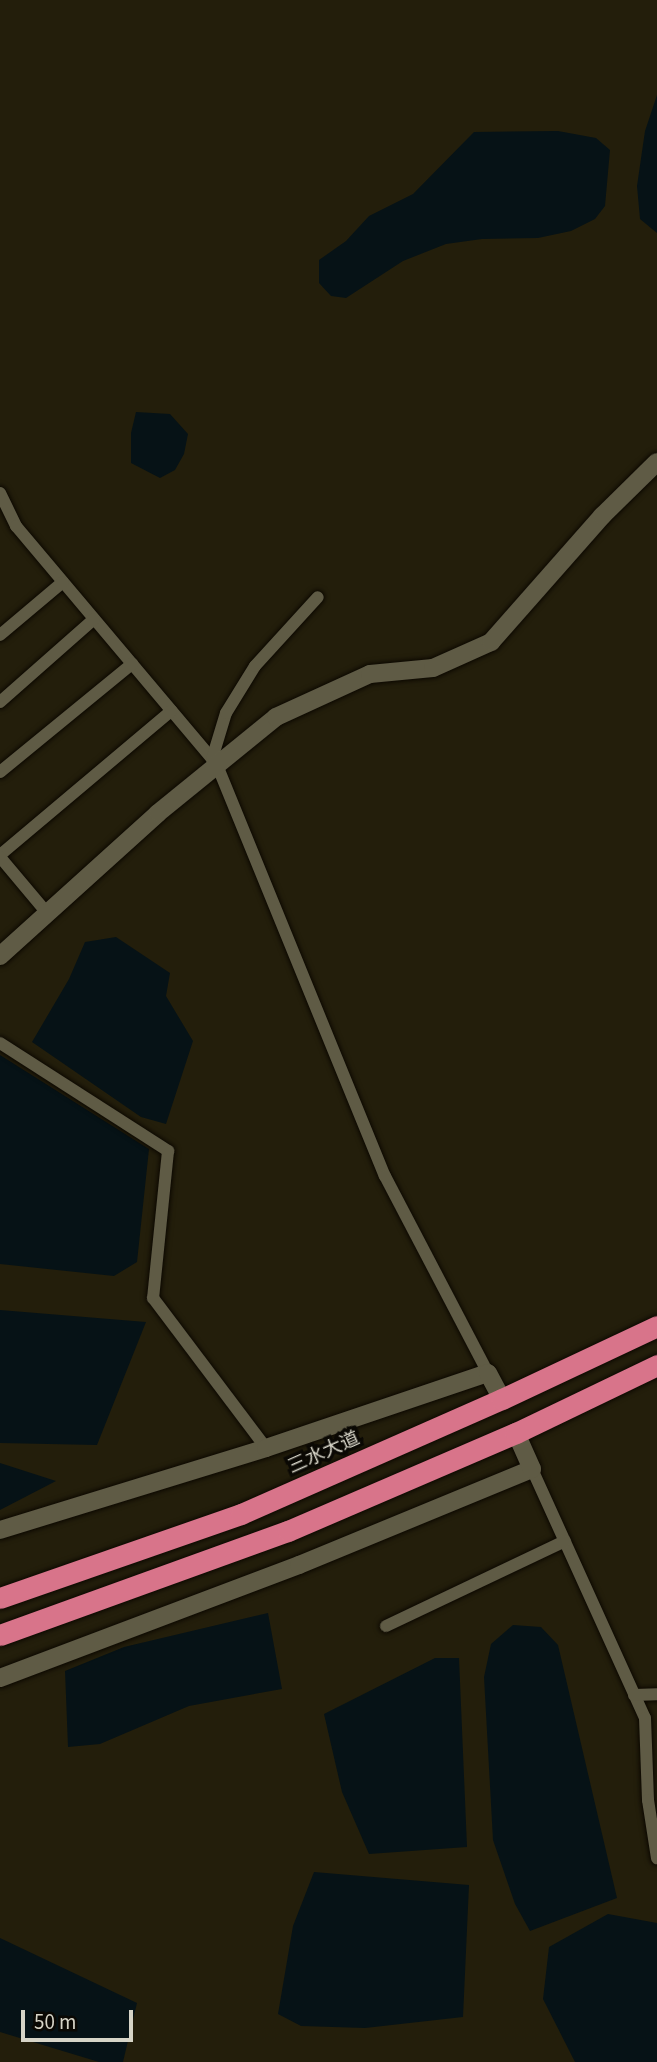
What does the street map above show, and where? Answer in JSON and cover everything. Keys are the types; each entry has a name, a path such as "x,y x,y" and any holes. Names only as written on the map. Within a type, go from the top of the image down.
{"highway":[{"name":"三水大道","path":"0,1598 241,1514 502,1399 657,1326"},
{"path":"0,1635 288,1531 516,1433 657,1365"}],"street":[{"path":"0,956 214,762 276,718 370,674 433,668 491,642 602,516 657,462"},
{"path":"0,493 16,526 214,762 385,1176 502,1399"},
{"path":"0,635 63,582"},
{"path":"214,762 226,713 255,666 318,597"},
{"path":"0,702 94,619"},
{"path":"0,772 132,664"},
{"path":"47,913 5,872 0,856 171,711"},
{"path":"0,1043 168,1151 153,1298 266,1448"},
{"path":"0,1530 266,1448 488,1373"},
{"path":"516,1433 645,1718 652,1757 657,1857"},
{"path":"0,1678 299,1565 532,1469"},
{"path":"386,1626 565,1541"},
{"path":"634,1695 657,1694"}],"shaded area":[{"path":"657,95 657,233 640,219 637,186 645,131"},
{"path":"558,131 596,138 610,150 605,206 595,219 571,231 538,238 482,239 446,244 403,261 346,298 331,296 319,283 319,260 346,241 369,216 413,194 474,132"},
{"path":"136,412 170,414 188,434 184,454 175,470 160,478 131,463 131,433"},
{"path":"116,937 170,973 166,996 193,1041 166,1124 141,1117 32,1042 69,979 85,942"},
{"path":"0,1055 149,1149 137,1262 114,1276 0,1264"},
{"path":"0,1310 146,1322 97,1445 0,1443"},
{"path":"0,1463 56,1481 0,1510"},
{"path":"268,1613 282,1689 189,1706 100,1744 68,1747 65,1671 124,1647"},
{"path":"513,1625 541,1627 558,1645 617,1898 530,1931 515,1904 493,1840 484,1677 491,1644"},
{"path":"435,1658 459,1658 467,1847 369,1854 342,1792 324,1714"},
{"path":"314,1872 469,1885 463,2017 365,2028 301,2026 278,2014 293,1926"},
{"path":"608,1914 657,1923 657,2062 575,2062 543,1999 549,1947"},
{"path":"0,1938 137,2003 123,2062 99,2062 0,2032"}]}
